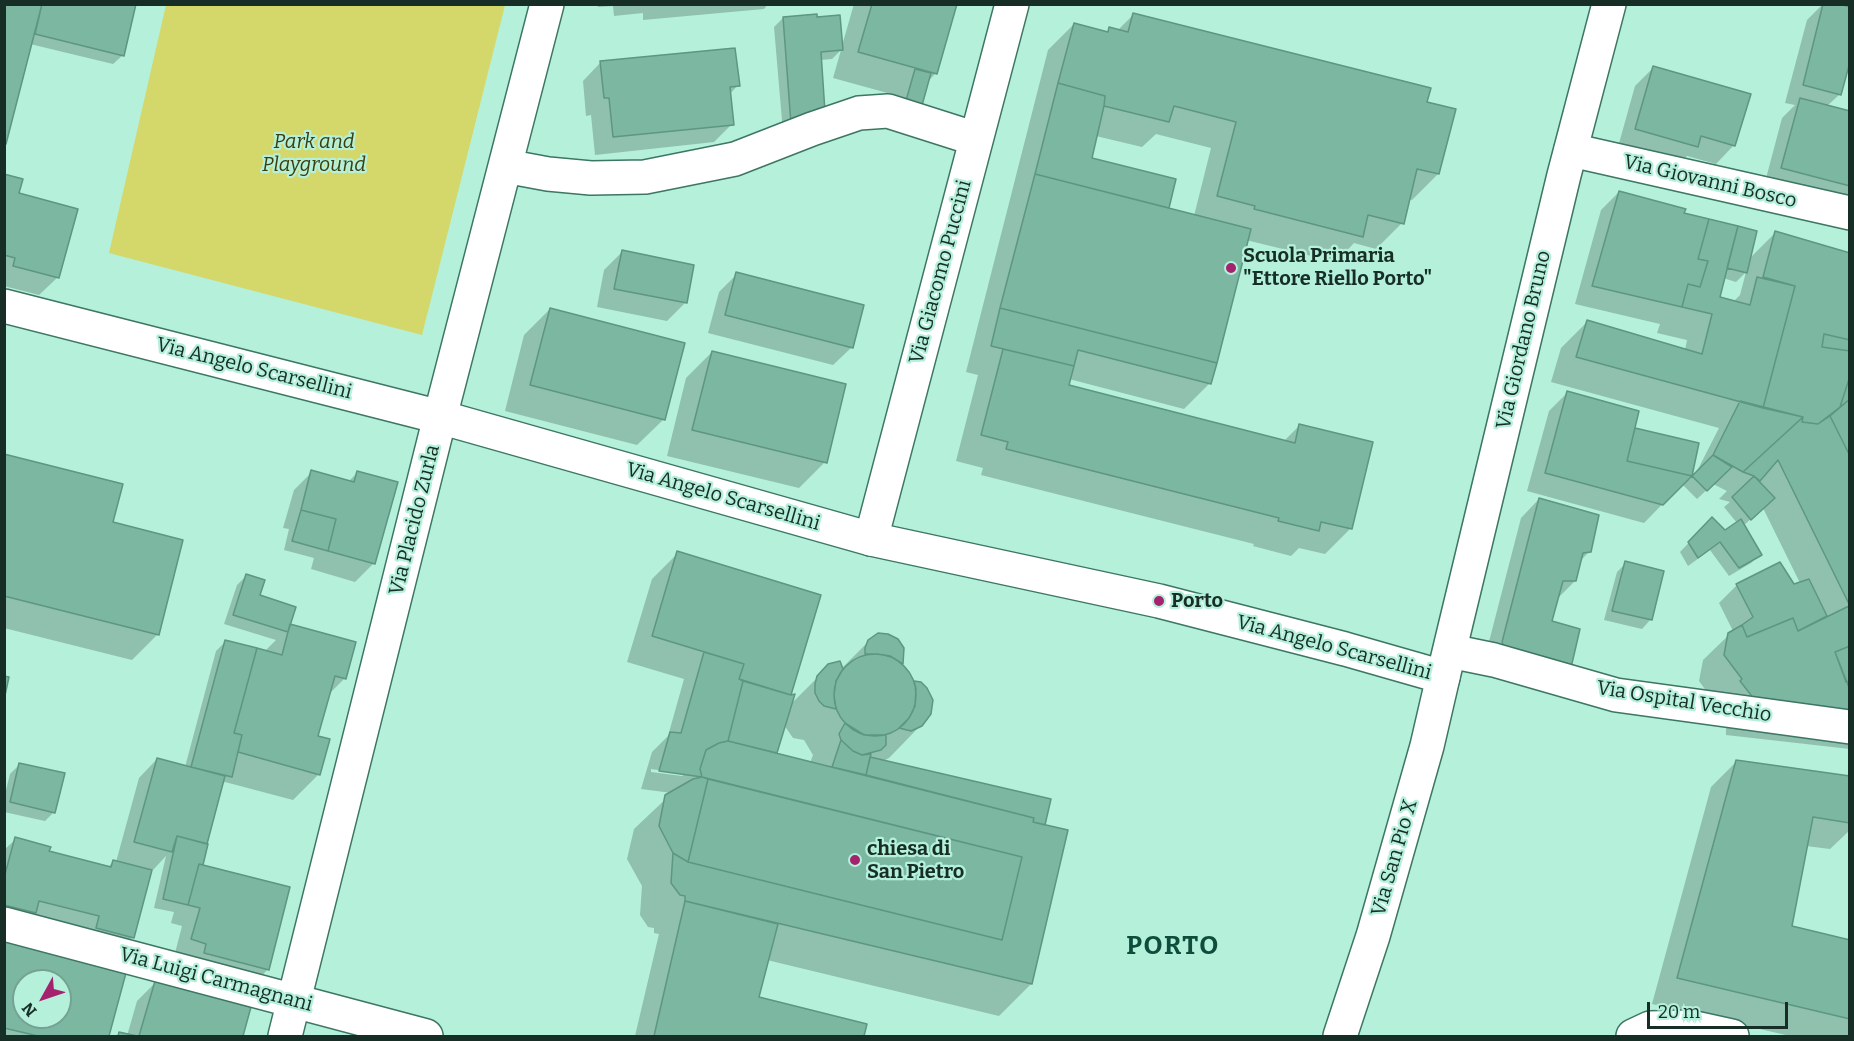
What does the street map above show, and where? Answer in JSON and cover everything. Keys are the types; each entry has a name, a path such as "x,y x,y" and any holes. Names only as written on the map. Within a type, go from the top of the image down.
{"street":[{"name":"Via Placido Zurla","path":"285,1036 546,4"},
{"name":"Via Giacomo Puccini","path":"871,539 1012,4"},
{"name":"Via Giordano Bruno","path":"1447,664 1571,150 1609,4"},
{"path":"505,166 548,174 591,178 645,177 735,159 859,113 888,111 975,139"},
{"name":"Via Giovanni Bosco","path":"1571,150 1850,213"},
{"name":"Via Angelo Scarsellini","path":"4,306 440,417 871,539 1159,602 1345,649 1447,664"},
{"name":"Via Ospital Vecchio","path":"1447,664 1494,660 1616,695 1850,727"},
{"name":"Via San Pio X","path":"1340,1036 1373,936 1447,664"},
{"name":"Via Luigi Carmagnani","path":"4,924 426,1036"},
{"path":"1633,1036 1650,1028 1690,1027 1732,1036"}],"green space":[{"name":"Park and Playground","path":"166,5 505,5 422,335 109,253"}],"building":[{"path":"4,4 42,4 6,144 4,144"},
{"path":"42,4 136,4 124,56 35,34"},
{"path":"872,4 957,4 937,74 858,52"},
{"path":"1823,4 1840,4 1850,7 1850,62 1841,95 1803,85"},
{"path":"1133,13 1431,88 1427,102 1456,109 1439,174 1417,169 1404,224 1368,215 1363,237 1254,209 1255,206 1217,196 1236,122 1174,106 1169,122 1104,106 1105,96 1058,83 1074,23 1108,32 1109,27 1128,32"},
{"path":"817,14 817,17 840,15 843,50 821,52 825,112 791,124 783,17"},
{"path":"735,48 740,86 730,87 734,125 613,137 609,98 604,98 600,61"},
{"path":"1653,66 1751,94 1735,146 1701,136 1698,147 1635,129"},
{"path":"915,69 931,73 921,109 905,104"},
{"path":"1058,83 1105,96 1092,158 1176,179 1169,208 1035,174"},
{"path":"1800,98 1850,111 1850,186 1781,168"},
{"path":"4,174 23,179 19,193 78,209 59,278 13,266 15,258 4,255"},
{"path":"1035,174 1251,229 1217,363 1000,308"},
{"path":"1619,191 1686,209 1684,213 1709,219 1698,259 1708,261 1700,287 1688,284 1682,307 1592,286"},
{"path":"1709,219 1738,226 1720,297 1750,305 1757,277 1795,286 1763,408 1576,357 1587,320 1702,354 1712,314 1682,307 1688,284 1700,287 1708,261 1698,259"},
{"path":"1738,226 1757,231 1747,273 1727,268"},
{"path":"1775,231 1850,253 1850,340 1824,334 1822,347 1850,351 1850,376 1840,407 1818,424 1802,422 1803,417 1763,408 1795,286 1763,277"},
{"path":"622,250 694,265 687,303 614,289"},
{"path":"736,272 864,305 853,348 725,315"},
{"path":"550,308 685,343 665,420 530,385"},
{"path":"1000,308 1217,363 1211,384 1078,350 1074,366 991,346"},
{"path":"1824,334 1850,340 1850,351 1822,347"},
{"path":"1003,349 1074,366 1069,385 1295,443 1299,424 1373,442 1352,529 1321,522 1319,531 1278,521 1279,518 1006,449 1008,442 981,435"},
{"path":"712,351 846,384 827,463 692,430"},
{"path":"1850,376 1850,399 1840,407"},
{"path":"1567,391 1639,411 1627,461 1692,476 1663,505 1545,473"},
{"path":"1850,399 1850,456 1830,416"},
{"path":"1740,401 1803,417 1743,472 1713,455"},
{"path":"1830,416 1850,456 1850,606 1778,460 1760,481 1743,472 1803,417 1802,422 1818,424"},
{"path":"1635,428 1699,443 1692,476 1627,461"},
{"path":"4,454 123,484 113,522 183,540 159,635 4,596"},
{"path":"1713,455 1732,467 1707,491 1692,476"},
{"path":"311,470 354,482 357,471 398,482 375,564 328,551 336,519 301,510"},
{"path":"1754,476 1775,498 1751,520 1732,497"},
{"path":"1539,498 1599,515 1591,552 1583,553 1576,581 1563,581 1552,621 1580,629 1570,672 1509,657 1502,642"},
{"path":"301,510 336,519 328,551 292,541"},
{"path":"1712,517 1725,530 1741,519 1762,555 1739,568 1720,542 1698,558 1688,542"},
{"path":"677,551 821,595 791,695 739,679 744,664 652,636"},
{"path":"1625,561 1664,571 1652,620 1612,611"},
{"path":"1780,562 1794,584 1809,579 1827,616 1798,631 1793,618 1747,637 1742,625 1753,617 1736,584"},
{"path":"246,574 265,580 260,595 296,607 288,632 233,615"},
{"path":"1849,606 1850,646 1835,652 1850,690 1850,721 1751,704 1751,695 1724,655 1728,633 1742,625 1747,637 1793,618 1798,631"},
{"path":"290,624 356,642 346,679 335,676 318,736 330,739 320,775 238,752 242,735 234,733 257,648 282,655"},
{"path":"878,633 888,634 898,639 904,648 903,664 890,656 865,654 868,640"},
{"path":"225,640 257,648 234,733 242,735 232,777 191,767"},
{"path":"1850,646 1850,681 1846,682 1835,652"},
{"path":"704,652 744,664 739,679 743,681 728,741 706,750 700,769 702,777 659,771 670,732 681,733"},
{"path":"875,654 891,657 904,666 913,679 916,695 913,711 904,724 891,733 875,736 859,733 846,724 837,711 834,695 837,679 846,666 859,657"},
{"path":"840,661 843,669 836,681 834,695 836,709 824,706 819,701 815,693 815,684 817,676 828,664"},
{"path":"4,676 9,677 4,700"},
{"path":"743,681 791,695 795,694 777,753 728,741"},
{"path":"914,681 921,682 927,688 933,700 931,714 922,726 911,731 899,728 909,718 915,706"},
{"path":"845,723 864,735 886,735 886,745 881,750 862,755 853,751 841,740 839,734"},
{"path":"841,740 853,751 862,755 871,754 866,775 832,767"},
{"path":"728,741 1034,818 1033,822 1068,830 1032,984 685,901 685,896 680,895 671,883 673,853 688,862 1002,940 1022,857 702,777 700,769 706,750"},
{"path":"870,757 1051,799 1045,825 1033,822 1034,818 866,775"},
{"path":"157,758 225,776 207,844 177,836 172,852 134,842"},
{"path":"1736,760 1850,776 1850,823 1813,817 1792,926 1850,940 1850,1019 1677,978"},
{"path":"19,763 65,773 55,813 10,802"},
{"path":"702,777 708,779 688,862 673,853 659,826 665,795 693,779"},
{"name":"chiesa di San Pietro","path":"708,779 1022,857 1002,940 688,862"},
{"path":"177,836 208,844 203,865 199,864 188,905 163,899"},
{"path":"15,837 51,847 49,851 111,867 113,860 152,870 134,938 96,928 99,916 39,901 36,913 4,905 4,878"},
{"path":"199,864 290,887 269,970 204,953 206,944 191,939 200,908 188,905"},
{"path":"685,901 778,924 759,997 867,1024 864,1036 654,1036"},
{"path":"4,941 126,973 109,1036 38,1036 4,1028"},
{"path":"155,981 251,1007 243,1036 139,1036"},
{"path":"119,1032 137,1036 118,1036"}],"place":[{"name":"Scuola Primaria \"Ettore Riello Porto\"","path":"1231,268"},
{"name":"Porto","path":"1159,601"},
{"name":"chiesa di San Pietro","path":"855,860"}],"district":[{"name":"PORTO","path":"1173,947"}]}
